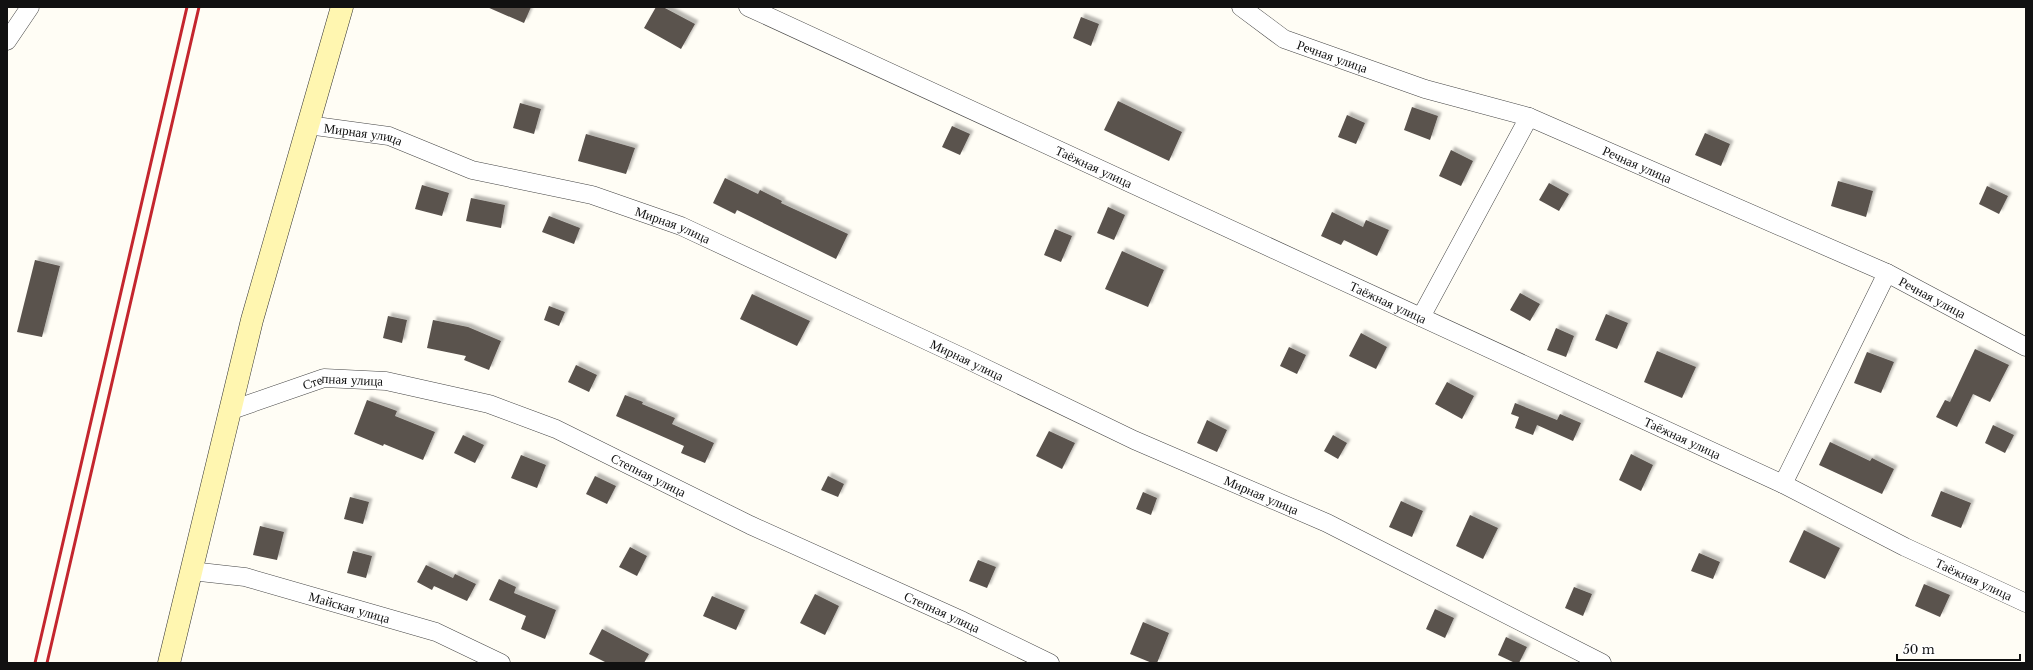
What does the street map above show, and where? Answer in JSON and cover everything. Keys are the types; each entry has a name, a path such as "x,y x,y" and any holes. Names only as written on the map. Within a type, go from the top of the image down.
{"street":[{"path":"7,40 30,7"},
{"path":"169,663 252,320 342,7"},
{"name":"Таёжная улица","path":"748,7 1784,484 1905,547 2026,603"},
{"name":"Речная улица","path":"1241,7 1284,39 1425,89 1529,117 1887,273 2026,346"},
{"path":"1421,317 1529,117"},
{"name":"Мирная улица","path":"308,125 389,136 472,170 592,194 681,226 964,358 1134,440 1327,524 1602,663"},
{"path":"1784,484 1887,273"},
{"name":"Степная улица","path":"229,411 324,378 386,381 489,404 556,429 750,525 963,621 1050,663"},
{"name":"Майская улица","path":"191,571 245,577 436,632 501,663"}],"building":[{"path":"487,7 531,7 524,23"},
{"path":"656,7 663,7 695,24 681,49 644,28"},
{"path":"1081,17 1099,24 1091,46 1073,38"},
{"path":"1118,101 1182,132 1169,161 1104,130"},
{"path":"520,103 541,109 534,134 513,128"},
{"path":"1412,107 1438,116 1430,140 1404,130"},
{"path":"1347,115 1365,123 1356,144 1338,137"},
{"path":"952,126 970,134 960,155 942,147"},
{"path":"1705,133 1730,144 1721,166 1695,155"},
{"path":"586,134 635,148 626,174 578,161"},
{"path":"1451,150 1473,161 1461,186 1439,176"},
{"path":"725,178 758,194 760,190 782,201 781,203 848,234 836,259 737,210 735,214 713,203"},
{"path":"1838,181 1873,191 1866,217 1831,206"},
{"path":"1549,183 1569,194 1559,211 1539,200"},
{"path":"422,185 449,193 442,216 415,209"},
{"path":"1987,186 2008,196 1999,214 1979,204"},
{"path":"471,198 505,205 501,228 466,221"},
{"path":"1108,207 1125,215 1114,240 1097,233"},
{"path":"1332,212 1363,227 1366,220 1389,230 1377,256 1344,240 1341,245 1321,236"},
{"path":"549,216 580,228 574,244 542,232"},
{"path":"1055,229 1072,236 1061,262 1044,255"},
{"path":"1122,251 1164,270 1148,307 1105,289"},
{"path":"35,260 60,266 42,337 17,332"},
{"path":"1520,293 1540,304 1530,321 1510,310"},
{"path":"752,294 810,321 797,346 740,319"},
{"path":"549,306 565,312 559,326 544,320"},
{"path":"1606,314 1628,323 1617,349 1595,340"},
{"path":"388,316 407,320 402,343 383,338"},
{"path":"433,320 468,327 501,341 489,370 464,360 466,356 427,348"},
{"path":"1556,328 1574,336 1566,357 1547,350"},
{"path":"1361,333 1387,347 1376,369 1349,356"},
{"path":"1289,347 1306,355 1297,374 1280,366"},
{"path":"1975,349 2009,365 1990,402 1973,394 1957,427 1936,417 1945,400 1950,402"},
{"path":"1657,351 1696,367 1682,398 1644,382"},
{"path":"1867,352 1894,362 1881,393 1854,383"},
{"path":"576,365 597,375 589,392 568,382"},
{"path":"1447,382 1474,396 1462,419 1435,404"},
{"path":"625,395 675,418 672,424 714,443 705,463 681,453 684,446 616,416"},
{"path":"367,400 397,411 395,416 435,432 423,460 384,444 383,446 354,434"},
{"path":"1515,403 1557,420 1560,414 1581,423 1573,441 1537,425 1533,435 1515,428 1519,417 1511,414"},
{"path":"1207,420 1227,430 1217,452 1197,443"},
{"path":"1993,425 2014,435 2005,453 1985,443"},
{"path":"1049,431 1075,443 1062,469 1036,456"},
{"path":"463,435 484,445 475,463 454,453"},
{"path":"1333,435 1347,443 1338,459 1324,451"},
{"path":"1830,442 1870,461 1872,458 1894,469 1882,494 1819,465"},
{"path":"1631,454 1653,465 1641,491 1619,480"},
{"path":"521,455 546,465 537,488 511,478"},
{"path":"595,476 616,486 607,504 586,494"},
{"path":"828,476 844,484 838,497 821,490"},
{"path":"1941,491 1971,503 1961,528 1931,516"},
{"path":"1143,492 1157,498 1151,515 1136,509"},
{"path":"350,497 369,502 363,524 344,519"},
{"path":"1401,501 1423,511 1412,537 1389,527"},
{"path":"1470,515 1498,528 1483,559 1456,546"},
{"path":"260,526 284,532 277,560 253,555"},
{"path":"1804,530 1840,548 1825,579 1789,562"},
{"path":"630,547 647,556 637,576 619,567"},
{"path":"353,551 372,556 366,578 347,573"},
{"path":"1699,553 1720,562 1713,579 1691,571"},
{"path":"978,560 996,567 987,588 969,581"},
{"path":"426,565 453,578 455,574 476,584 467,601 434,586 432,590 417,582"},
{"path":"499,579 516,587 514,593 556,610 545,639 521,629 526,616 489,600"},
{"path":"1924,584 1950,595 1940,617 1915,606"},
{"path":"1574,587 1592,594 1583,616 1565,608"},
{"path":"815,594 839,606 825,635 800,623"},
{"path":"712,596 745,610 736,630 703,616"},
{"path":"1435,609 1454,618 1445,638 1426,629"},
{"path":"1143,622 1169,633 1157,663 1152,663 1130,654"},
{"path":"602,629 649,654 644,663 607,663 589,654"},
{"path":"1506,637 1527,647 1519,663 1515,663 1498,655"}],"railway":[{"path":"35,663 187,7"},
{"path":"47,663 199,7"}]}
